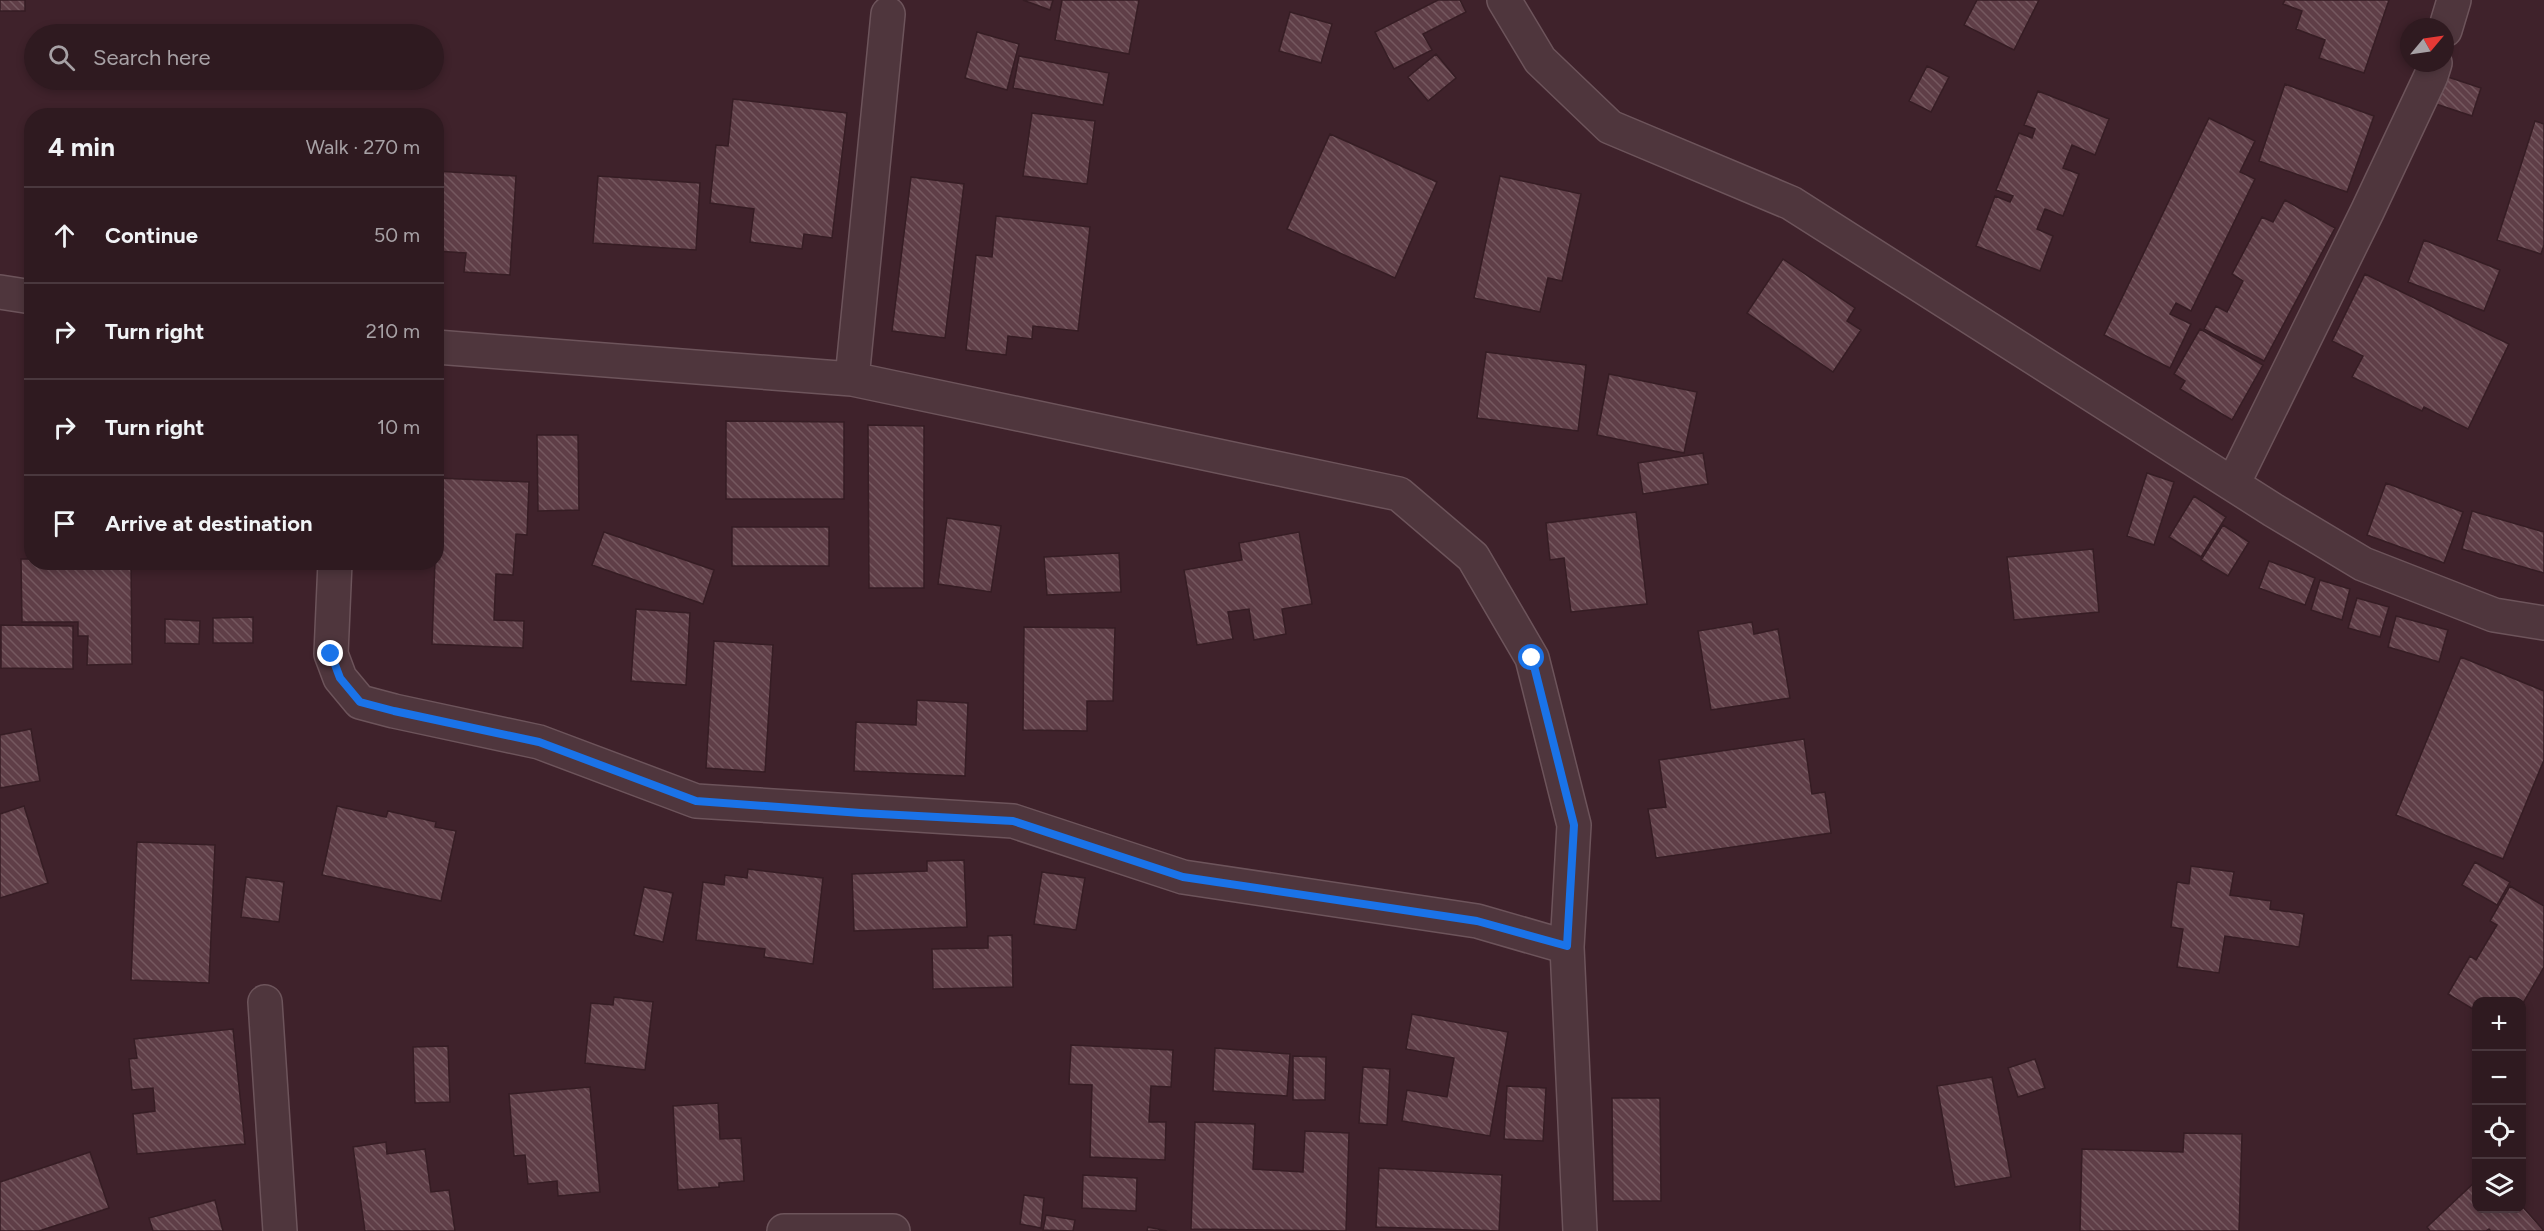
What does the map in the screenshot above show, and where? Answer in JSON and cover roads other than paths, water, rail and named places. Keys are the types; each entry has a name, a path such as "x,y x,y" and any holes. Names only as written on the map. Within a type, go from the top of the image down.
{"street":[{"path":"1504,0 1540,60 1610,127 1791,203 2363,564 2494,615 2544,623"},
{"path":"2449,18 2454,0"},
{"path":"852,379 888,14"},
{"path":"2234,484 2367,213 2432,72"},
{"path":"0,292 24,296"},
{"path":"444,348 852,379 1400,494 1473,557 1532,658 1574,825 1567,946 1580,1231"},
{"path":"334,570 331,654 340,678 360,702 539,742 696,801 1013,821 1183,877 1477,921 1567,946"},
{"path":"265,1002 280,1231"},
{"path":"784,1231 893,1231"}]}
